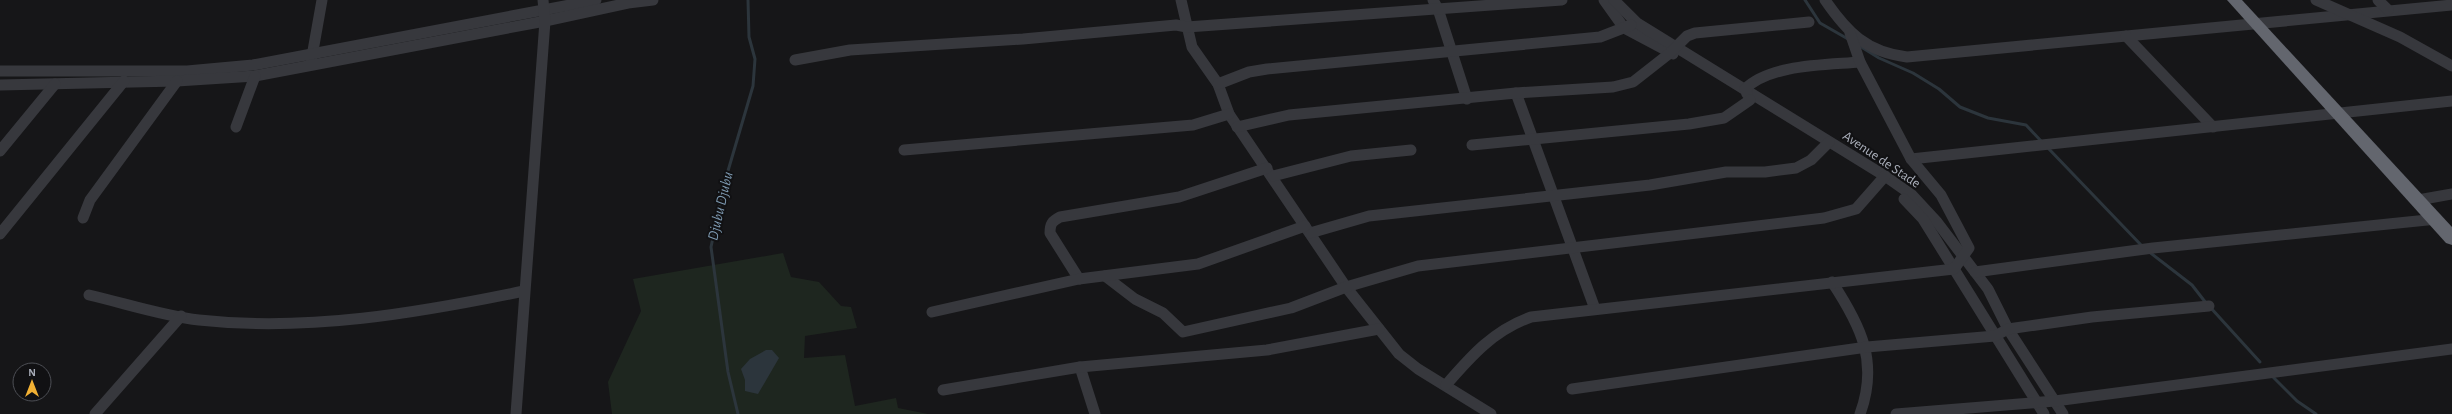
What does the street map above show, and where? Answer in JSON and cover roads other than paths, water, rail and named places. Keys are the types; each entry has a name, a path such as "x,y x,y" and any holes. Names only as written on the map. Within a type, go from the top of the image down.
{"highway":[{"path":"2234,0 2338,114 2437,219 2452,238"}],"street":[{"path":"310,66 322,0"},
{"path":"516,414 544,16 543,0"},
{"path":"0,85 177,82 255,76 310,66 544,16 596,0"},
{"path":"0,71 187,71 253,65 544,16 653,0"},
{"path":"1181,0 1192,47 1218,84 1229,114 1270,172 1346,287 1400,354 1418,369 1491,414"},
{"path":"795,60 850,50 1023,39 1176,25 1187,27 1435,4 1562,0"},
{"path":"1604,0 1624,28 1673,50 1750,100 1827,143 1884,178 1923,219 2044,414"},
{"name":"Avenue de Stade","path":"1614,0 1637,24 1673,50 1745,89 1827,143"},
{"path":"1446,386 1488,339 1514,322 1531,317 1954,269 1969,248 1963,234 1941,195 1911,159 1860,62 1850,33 1825,0"},
{"path":"2316,0 2400,37 2452,66"},
{"path":"2378,0 2388,10"},
{"path":"1435,4 1467,99"},
{"path":"1850,33 1878,49 1896,56 1907,57 2452,5"},
{"path":"1237,127 1289,115 1467,99 1516,93 1613,87 1633,82 1673,50 1687,36 1695,33 1809,22"},
{"path":"1218,84 1249,72 1267,69 1600,37 1637,24"},
{"path":"2126,36 2213,127"},
{"path":"1750,100 1745,89 1757,77 1766,74 1860,62"},
{"path":"236,128 255,76"},
{"path":"0,234 124,82"},
{"path":"83,218 90,200 177,82"},
{"path":"0,151 55,84"},
{"path":"1516,93 1595,309"},
{"path":"1472,145 1533,140 1707,121 1724,118 1750,100"},
{"path":"1911,159 2046,146 2452,101"},
{"path":"904,150 1193,125 1229,114"},
{"path":"932,312 1079,279 1198,264 1308,230 1369,216 1650,185 1726,172 1765,172 1796,168 1811,160 1827,143"},
{"path":"1079,279 1050,233 1050,225 1052,221 1060,217 1179,196 1270,172 1351,156 1411,150"},
{"path":"1105,276 1135,299 1163,313 1183,332 1291,308 1346,287 1418,266 1824,218 1856,209 1884,178"},
{"name":"Avenue de Stade","path":"1884,178 1912,195 1937,222 1988,289 2008,329 2063,414"},
{"path":"2418,200 2452,194"},
{"path":"1975,272 2153,248 2437,219"},
{"path":"1832,282 1848,305 1867,347 1871,368 1866,401 1860,414"},
{"path":"89,295 197,320 250,324 318,322 432,310 524,291"},
{"path":"1572,389 1867,347 1995,336 2008,329 2122,314 2209,306"},
{"path":"95,414 181,316"},
{"path":"943,390 1080,367 1267,350 1379,329"},
{"path":"1896,414 2055,401 2452,349"},
{"path":"1080,367 1095,414"}],"waterway":[{"name":"Djubu Djubu","path":"738,414 728,372 711,247 725,181 753,86 755,59 749,37 748,0"},
{"path":"1805,0 1820,23 1848,39"},
{"path":"1858,45 1879,58 1913,73 1939,89 1960,107 1988,118 2026,125 2042,142"},
{"path":"2048,148 2142,246"},
{"path":"2148,251 2192,285 2206,303"},
{"path":"2210,307 2260,362"},
{"path":"2272,376 2297,401 2316,414"}]}
